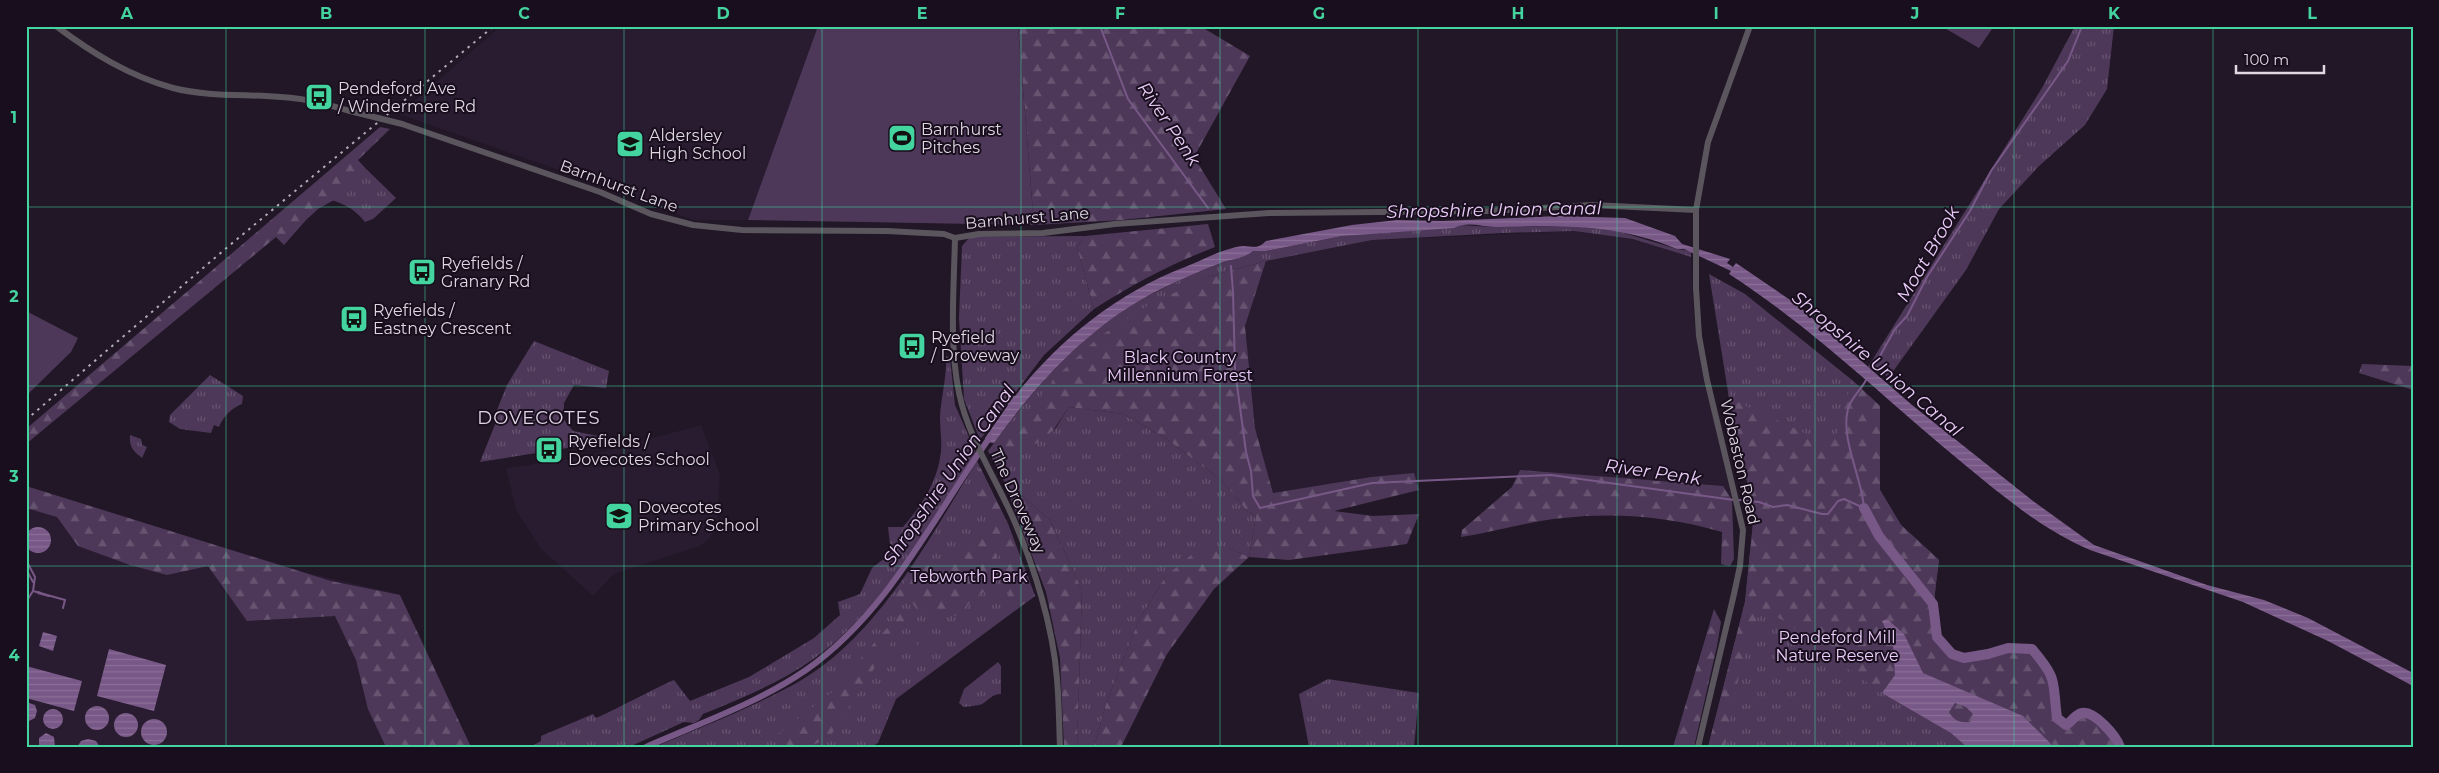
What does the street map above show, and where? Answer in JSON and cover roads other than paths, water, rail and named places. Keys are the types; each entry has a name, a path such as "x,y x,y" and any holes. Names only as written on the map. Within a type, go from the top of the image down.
{"street":[{"name":"Barnhurst Lane","path":"56,26 118,67 142,78 174,88 202,93 305,100 402,124 592,189 651,214 693,225 742,230 887,230 944,234 955,238 979,234 1043,233 1115,224 1269,213 1490,211 1592,205 1696,210"},
{"name":"Wobaston Road","path":"1698,747 1734,594 1743,537 1740,514 1711,396 1701,346 1695,261 1696,210 1708,142 1750,26"},
{"name":"The Droveway","path":"955,238 953,293 956,373 964,414 1028,553 1051,637 1057,677 1060,747"}],"waterway":[{"name":"River Penk","path":"1100,26 1128,99 1208,208"},
{"name":"Moat Brook","path":"1871,372 1895,329 1907,316 1927,277 1970,211 1991,171 2068,61 2082,26"},
{"name":"River Penk","path":"1231,266 1235,370 1246,452 1251,471 1253,496 1260,508 1372,483 1551,475 1734,500"},
{"name":"Moat Brook","path":"1864,508 1860,484 1849,445 1846,420 1849,405 1866,380"},
{"name":"Shropshire Union Canal","path":"646,747 768,693 806,670 835,647 886,592 929,531 990,437"},
{"name":"River Penk","path":"1739,500 1759,502 1773,507 1787,505 1822,514 1828,514 1838,501 1844,499 1864,508"},
{"name":"River Penk","path":"1864,508 1879,536 1933,604 1937,637 1952,654 1964,658 2008,648 2032,649 2047,668 2053,681 2057,718 2066,725 2075,716 2087,713 2099,720 2110,731 2120,747"},
{"path":"26,560 35,577 33,591"},
{"path":"26,569 33,582"},
{"path":"26,602 33,591 65,600 63,608"},
{"path":"38,592 49,596"},
{"path":"38,593 49,596"}],"railway":[{"path":"26,420 224,250 494,26"}],"place":[{"name":"Pendeford Ave / Windermere Rd","path":"319,97"},
{"name":"Barnhurst Pitches","path":"902,138"},
{"name":"Aldersley High School","path":"630,144"},
{"name":"Ryefields / Granary Rd","path":"422,272"},
{"name":"Ryefields / Eastney Crescent","path":"354,319"},
{"name":"Ryefield / Droveway","path":"912,346"},
{"name":"Ryefields / Dovecotes School","path":"549,450"},
{"name":"Dovecotes Primary School","path":"619,516"}],"district":[{"name":"DOVECOTES","path":"539,418"}],"park label":[{"name":"Black Country Millennium Forest","path":"1180,366"},
{"name":"Tebworth Park","path":"969,576"},
{"name":"Pendeford Mill Nature Reserve","path":"1837,646"}]}
